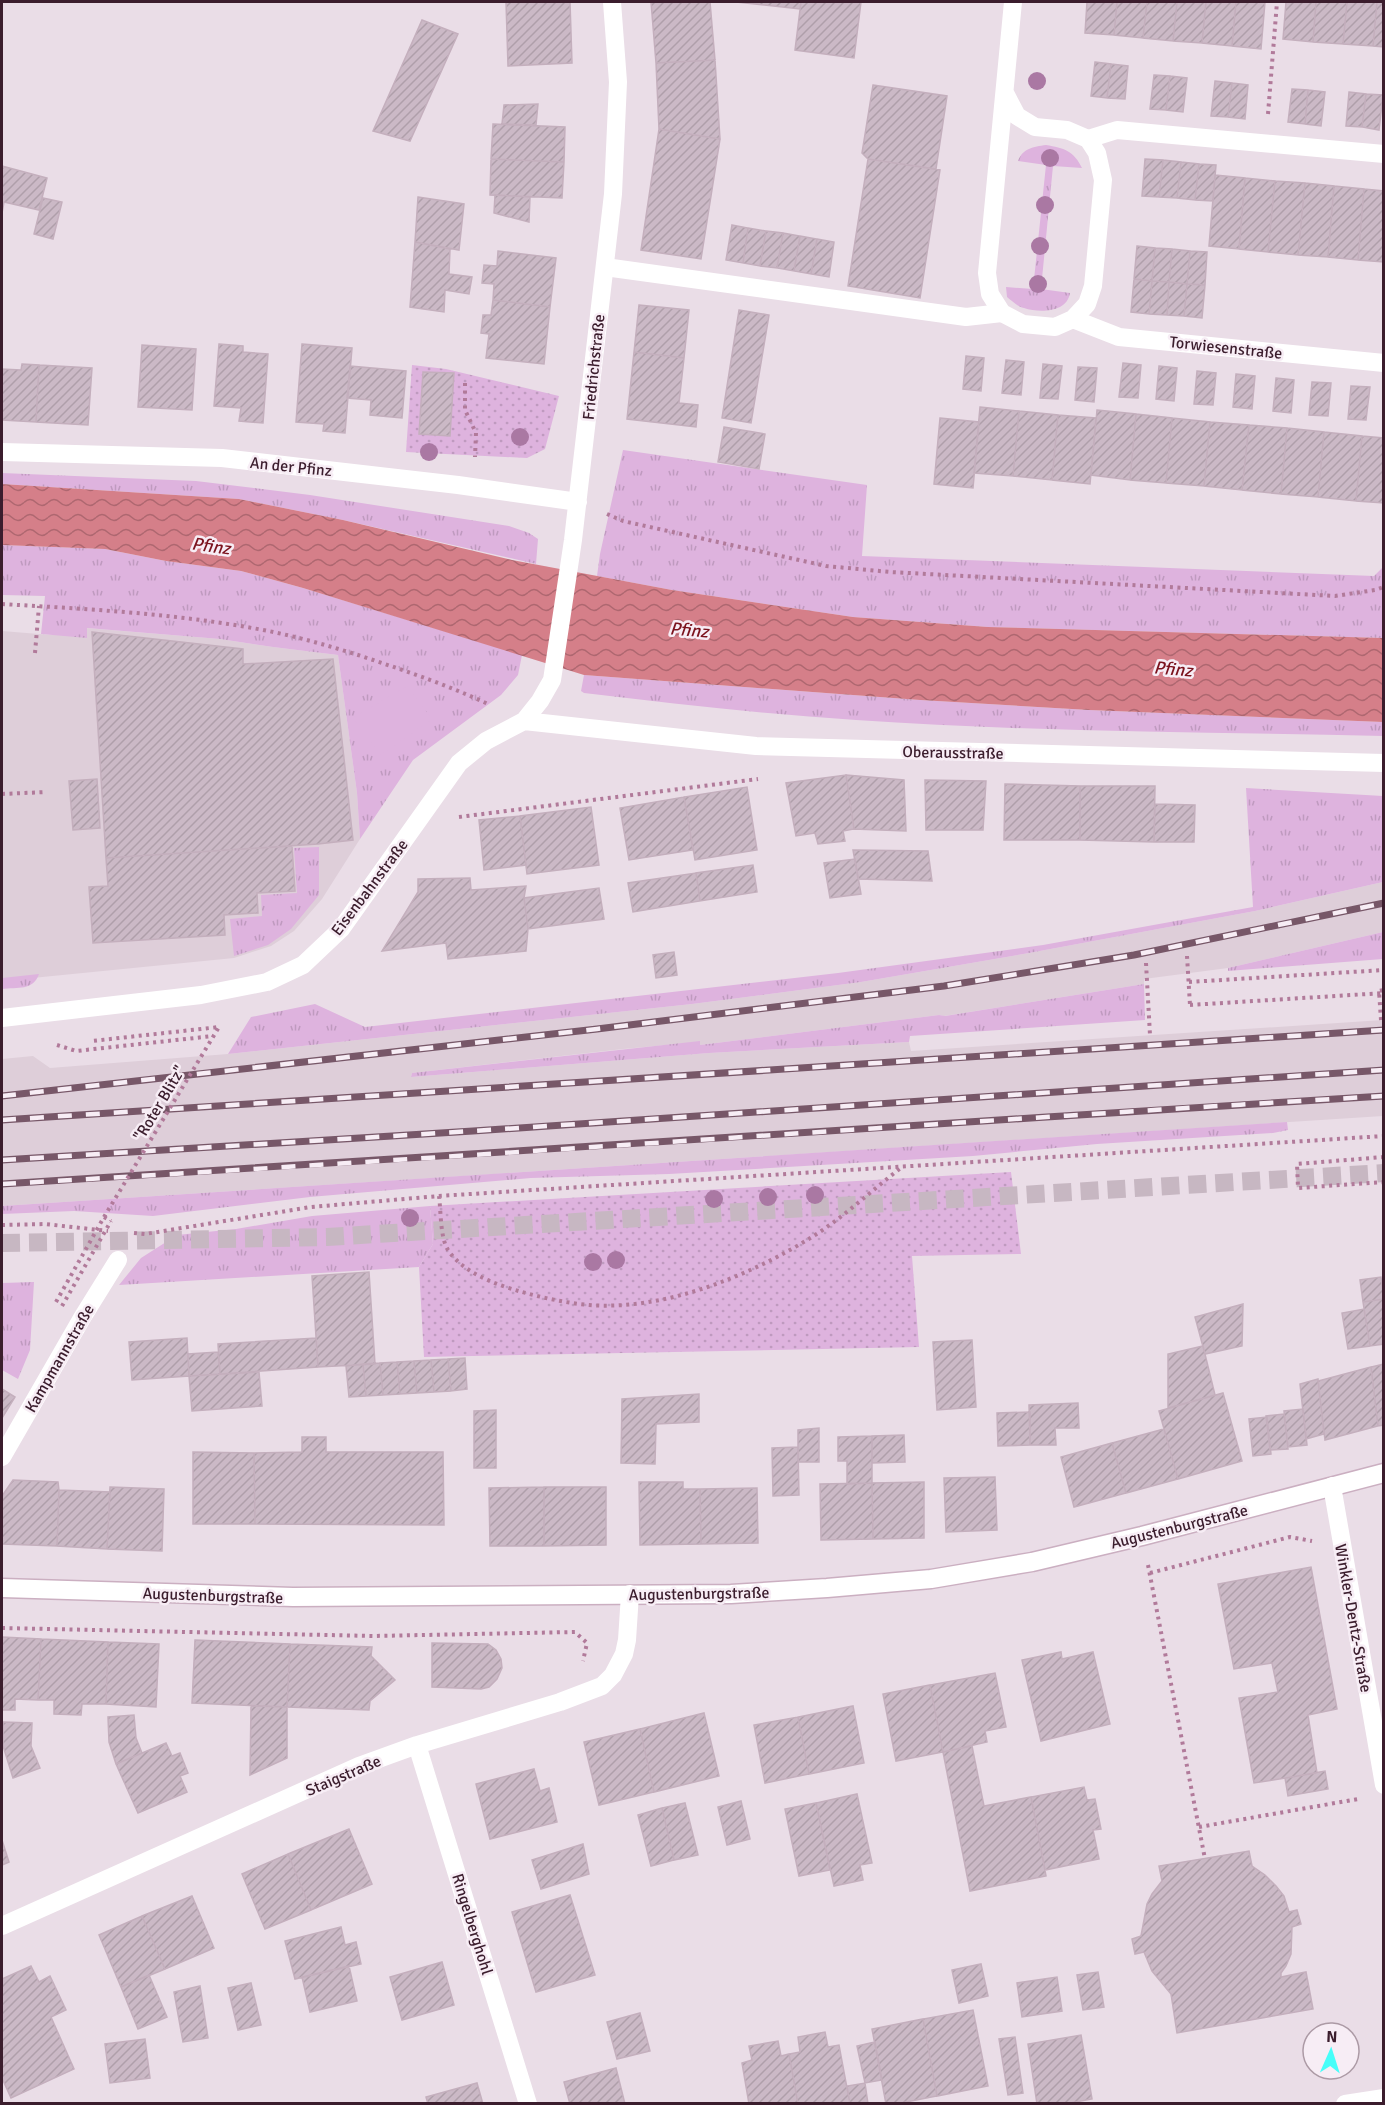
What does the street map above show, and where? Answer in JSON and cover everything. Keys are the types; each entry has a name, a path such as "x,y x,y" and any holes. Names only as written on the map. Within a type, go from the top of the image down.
{"street":[{"name":"Friedrichstraße","path":"524,722 552,680 578,502 613,194 618,82 612,2"},
{"path":"1005,93 1017,116 1035,127 1066,130 1088,140 1097,153 1103,180 1093,286 1087,304 1073,319 1055,327 1023,324 1002,313 990,294 987,273 1013,2"},
{"path":"1088,140 1117,130 1383,154"},
{"path":"604,267 966,317 1002,313"},
{"name":"Torwiesenstraße","path":"1073,319 1119,337 1383,363"},
{"name":"An der Pfinz","path":"2,452 222,458 458,485 578,502"},
{"name":"Oberausstraße","path":"524,722 756,746 1383,763"},
{"name":"Eisenbahnstraße","path":"2,1018 201,995 267,982 303,965 341,929 459,763 486,741 524,722"},
{"name":"Kampmannstraße","path":"2,1457 118,1260"},
{"name":"Augustenburgstraße","path":"2,1588 293,1597 731,1594 931,1579 1032,1562 1142,1536 1383,1473"},
{"name":"Winkler-Dentz-Straße","path":"1332,1486 1383,1785"},
{"name":"Staigstraße","path":"2,1926 359,1766 417,1745 560,1702 602,1686 613,1675 624,1654 630,1594"},
{"name":"Ringelberghohl","path":"417,1745 528,2103"},
{"path":"1345,2103 1383,2098"}],"path":[{"path":"1265,143 1278,2"},
{"path":"465,382 465,410 476,433 475,456"},
{"path":"578,502 634,523 826,566 890,572 1335,596 1383,587"},
{"path":"2,603 136,613 250,627 301,638 394,667 462,692 524,722"},
{"path":"35,653 39,606"},
{"path":"417,823 769,777"},
{"path":"2,794 46,792"},
{"path":"1187,956 1190,1005 1383,991"},
{"path":"1146,963 1150,1035"},
{"path":"1190,982 1383,970"},
{"path":"1381,1020 1379,991 1383,991"},
{"path":"76,1051 213,1036 219,1027 92,1041"},
{"name":"\"Roter Blitz\"","path":"56,1302 104,1217 213,1036"},
{"path":"127,1232 145,1234 311,1207 439,1196 1383,1136"},
{"path":"1383,1157 1297,1164 1298,1188 1383,1182"},
{"path":"439,1196 442,1227 448,1249 471,1272 507,1287 548,1299 590,1305 640,1303 670,1298 713,1286 753,1269 813,1237 903,1166"},
{"path":"62,1306 111,1221 104,1217"},
{"path":"2,1225 45,1224 116,1231"},
{"path":"1142,1536 1205,1858"},
{"path":"1150,1572 1290,1537 1312,1541 1318,1547"},
{"path":"2,1628 373,1636 575,1632 587,1643 582,1664"},
{"path":"1199,1827 1367,1797"}],"shaded area":[{"path":"86,628 220,639 338,655 357,793 360,839 322,899 294,931 271,946 234,958 2,981 2,631 51,635"},
{"path":"1383,882 1383,932 1228,968 1144,979 1144,984 944,1016 700,1045 699,1042 623,1049 412,1073 411,1077 709,1053 909,1042 911,1051 1383,1020 1383,1116 2,1206 2,1059 33,1056 50,1068 228,1054 692,1004 861,982 1029,953 1255,911"}],"green space":[{"path":"1046,145 1068,151 1082,168 1053,166 1041,289 1070,293 1068,300 1058,308 1037,311 1019,306 1007,297 1006,287 1033,289 1046,165 1018,161 1026,151"},
{"path":"412,365 446,369 559,396 545,449 527,458 406,452"},
{"path":"623,450 867,485 862,556 1374,576 1383,567 1383,638 988,627 853,617 672,590 597,576"},
{"path":"2,473 196,481 310,495 509,526 538,539 536,564 239,499 2,484"},
{"path":"2,545 105,549 166,561 241,571 522,655 518,675 501,695 413,760 360,839 357,793 338,655 220,639 87,628 87,638 41,634 45,596 2,595"},
{"path":"584,675 1089,710 1383,722 1383,736 1054,729 822,718 584,693 581,691"},
{"path":"407,686 432,719 381,755 353,718"},
{"path":"1246,788 1383,796 1383,882 1255,911 861,982 692,1004 228,1054 251,1017 315,1004 365,1027 838,973 1043,945 1253,907"},
{"path":"319,847 319,895 291,929 268,945 234,956 230,919 262,916 261,895 297,893 294,848"},
{"path":"1383,932 1383,959 1228,971 1228,968"},
{"path":"39,974 29,986 2,989 2,978"},
{"path":"1144,984 1145,1020 910,1036 909,1042 709,1053 411,1077 412,1073 700,1041 700,1045 945,1016"},
{"path":"1287,1122 1288,1130 1273,1133 1097,1144 973,1156 669,1174 531,1178 310,1197 153,1216 74,1211 2,1214 2,1206"},
{"path":"1011,1172 1021,1254 912,1256 919,1347 424,1357 419,1267 433,1244 430,1206"},
{"path":"430,1206 433,1244 419,1267 119,1285 141,1258 177,1235 236,1229 312,1216"},
{"path":"34,1282 30,1350 18,1379 2,1370 2,1283"}],"water":[{"name":"Pfinz","path":"2,484 239,499 343,520 512,560 672,590 853,617 988,627 1383,638 1383,722 1089,710 584,675 241,571 166,561 105,549 2,545"}],"building":[{"path":"506,2 570,2 572,63 508,66"},
{"path":"651,2 710,2 715,60 656,63"},
{"path":"736,2 801,2 800,9"},
{"path":"801,2 861,2 854,58 795,50"},
{"path":"1087,2 1117,2 1114,35 1085,33"},
{"path":"1117,2 1147,2 1143,38 1114,35"},
{"path":"1147,2 1177,2 1173,41 1143,38"},
{"path":"1177,2 1206,2 1202,43 1173,41"},
{"path":"1206,2 1236,2 1232,46 1202,43"},
{"path":"1236,2 1265,2 1261,49 1232,46"},
{"path":"1286,2 1316,2 1313,42 1283,39"},
{"path":"1316,2 1347,2 1343,44 1313,42"},
{"path":"1347,2 1377,2 1373,46 1343,44"},
{"path":"1377,2 1384,2 1384,47 1373,46"},
{"path":"422,20 458,34 410,141 373,131"},
{"path":"715,60 720,139 659,129 656,63"},
{"path":"1095,62 1111,64 1107,98 1091,96"},
{"path":"1111,64 1128,66 1125,99 1107,98"},
{"path":"1154,75 1170,76 1166,110 1150,109"},
{"path":"1170,76 1187,78 1183,112 1166,110"},
{"path":"1215,81 1232,83 1228,117 1211,116"},
{"path":"1232,83 1248,85 1245,119 1228,117"},
{"path":"873,85 947,96 936,169 868,159 862,153"},
{"path":"1292,89 1308,90 1305,124 1288,122"},
{"path":"1308,90 1325,92 1321,126 1305,124"},
{"path":"1349,92 1366,94 1362,127 1346,126"},
{"path":"1366,94 1383,95 1379,130 1362,127"},
{"path":"538,104 536,125 502,124 504,105"},
{"path":"493,124 565,127 564,162 491,159"},
{"path":"659,129 720,139 701,259 641,250"},
{"path":"491,159 564,162 562,198 490,195"},
{"path":"868,159 940,170 920,298 848,286"},
{"path":"1145,159 1163,160 1159,197 1142,196"},
{"path":"1163,160 1181,162 1177,198 1159,197"},
{"path":"1181,162 1199,164 1195,200 1177,198"},
{"path":"1199,164 1216,165 1213,201 1195,200"},
{"path":"2,166 47,178 39,210 4,202 2,213"},
{"path":"1215,175 1245,178 1239,249 1209,246"},
{"path":"1245,178 1275,181 1268,252 1239,249"},
{"path":"1275,181 1305,183 1298,255 1268,252"},
{"path":"1305,183 1334,186 1328,257 1298,255"},
{"path":"1334,186 1364,189 1358,260 1328,257"},
{"path":"1364,189 1384,191 1384,262 1358,260"},
{"path":"495,195 530,197 529,222 494,213"},
{"path":"418,197 464,204 459,250 415,242"},
{"path":"43,198 62,202 53,239 34,234"},
{"path":"732,225 748,228 743,263 726,260"},
{"path":"748,228 766,231 760,266 743,263"},
{"path":"766,231 783,233 777,268 760,266"},
{"path":"783,233 800,236 794,271 777,268"},
{"path":"800,236 817,239 811,274 794,271"},
{"path":"817,239 834,242 829,277 811,274"},
{"path":"415,242 450,249 449,274 472,277 469,294 445,290 444,312 410,307"},
{"path":"1137,246 1155,248 1152,281 1134,279"},
{"path":"1155,248 1172,249 1169,282 1152,281"},
{"path":"1172,249 1190,251 1187,284 1169,282"},
{"path":"498,251 556,258 550,307 493,300 494,284 482,283 484,265 497,266"},
{"path":"1190,251 1207,252 1205,285 1187,284"},
{"path":"1134,279 1152,281 1149,314 1131,312"},
{"path":"1152,281 1169,282 1167,315 1149,314"},
{"path":"1169,282 1187,284 1184,316 1167,315"},
{"path":"1187,284 1205,285 1202,318 1184,316"},
{"path":"493,300 550,307 544,364 486,358 489,334 481,333 483,315 491,315"},
{"path":"639,305 689,310 684,358 634,352"},
{"path":"739,310 769,315 751,423 722,418"},
{"path":"219,344 243,346 243,352 268,354 263,423 239,421 241,408 214,406"},
{"path":"302,344 352,348 345,433 323,431 324,424 296,422"},
{"path":"142,345 196,349 192,410 138,407"},
{"path":"634,352 684,358 679,403 698,405 696,427 627,419"},
{"path":"966,356 984,358 981,391 963,389"},
{"path":"1006,360 1024,362 1021,395 1002,393"},
{"path":"1123,363 1141,365 1138,398 1119,397"},
{"path":"22,364 39,365 36,422 2,420 2,369 21,370"},
{"path":"1043,364 1062,366 1058,399 1040,398"},
{"path":"39,365 92,368 88,425 36,422"},
{"path":"350,366 406,371 402,418 370,415 371,400 347,398"},
{"path":"1159,366 1177,368 1174,401 1156,399"},
{"path":"1078,367 1097,368 1094,402 1075,400"},
{"path":"1197,371 1216,373 1213,405 1194,404"},
{"path":"423,372 454,373 450,436 419,434"},
{"path":"1236,374 1255,376 1252,409 1233,407"},
{"path":"1276,378 1294,380 1291,413 1273,411"},
{"path":"1312,382 1331,383 1328,416 1309,415"},
{"path":"1351,386 1370,387 1366,420 1348,419"},
{"path":"980,407 1019,411 1013,476 974,473"},
{"path":"1097,410 1136,414 1130,480 1091,475"},
{"path":"1019,411 1058,415 1052,480 1013,476"},
{"path":"1136,414 1172,418 1166,483 1130,480"},
{"path":"1058,415 1096,418 1090,484 1052,480"},
{"path":"940,418 979,422 973,488 934,484"},
{"path":"1172,418 1210,422 1204,486 1166,483"},
{"path":"1210,422 1249,425 1242,490 1204,486"},
{"path":"1249,425 1287,428 1281,494 1242,490"},
{"path":"724,427 765,434 759,469 718,462"},
{"path":"1287,428 1324,432 1318,497 1281,494"},
{"path":"1324,432 1362,436 1356,501 1318,497"},
{"path":"1362,436 1384,438 1384,503 1356,501"},
{"path":"92,632 243,649 243,664 333,659 353,840 106,858"},
{"path":"846,775 904,780 906,831 854,829"},
{"path":"846,775 854,829 843,831 845,841 818,844 815,833 796,836 786,783"},
{"path":"97,779 100,828 73,830 69,781"},
{"path":"925,780 986,781 983,830 926,830"},
{"path":"1005,784 1080,786 1080,840 1004,840"},
{"path":"1080,786 1155,786 1154,842 1080,840"},
{"path":"747,787 757,850 695,860 684,797"},
{"path":"684,797 693,850 629,860 620,808"},
{"path":"1155,804 1195,805 1194,842 1154,842"},
{"path":"591,807 599,865 527,874 520,816"},
{"path":"520,816 526,865 484,870 479,820"},
{"path":"292,846 295,891 257,893 258,913 224,915 225,935 93,943 89,887 108,886 106,858"},
{"path":"853,850 928,851 932,881 858,879"},
{"path":"855,859 861,894 830,898 824,863"},
{"path":"753,865 757,892 700,901 696,873"},
{"path":"696,873 700,901 633,912 628,883"},
{"path":"470,878 471,890 526,886 524,898 528,929 526,951 448,959 446,943 382,951 418,892 418,879"},
{"path":"599,888 604,919 528,929 524,898"},
{"path":"674,952 677,975 656,978 653,955"},
{"path":"369,1272 375,1364 318,1367 312,1276"},
{"path":"1381,1277 1384,1299 1363,1302 1360,1280"},
{"path":"1384,1299 1384,1344 1370,1346 1363,1302"},
{"path":"1243,1304 1242,1346 1205,1354 1195,1317"},
{"path":"1364,1309 1370,1346 1348,1349 1342,1313"},
{"path":"187,1338 189,1376 132,1380 129,1342"},
{"path":"316,1338 318,1367 220,1374 218,1344"},
{"path":"972,1340 976,1407 937,1410 933,1342"},
{"path":"1203,1346 1215,1395 1168,1408 1168,1354"},
{"path":"218,1352 220,1374 189,1376 188,1354"},
{"path":"465,1358 467,1389 451,1391 448,1359"},
{"path":"448,1359 451,1391 434,1392 431,1360"},
{"path":"431,1360 434,1392 417,1393 414,1361"},
{"path":"414,1361 417,1393 400,1394 397,1362"},
{"path":"397,1362 400,1394 383,1395 380,1363"},
{"path":"380,1363 383,1395 366,1396 363,1364"},
{"path":"363,1364 366,1396 349,1397 346,1366"},
{"path":"1384,1364 1384,1425 1378,1426 1371,1367"},
{"path":"1371,1367 1378,1426 1325,1440 1318,1381"},
{"path":"259,1372 262,1406 192,1411 189,1376"},
{"path":"1318,1379 1324,1434 1306,1439 1300,1384"},
{"path":"2,1389 15,1397 2,1418"},
{"path":"1223,1393 1242,1461 1178,1479 1159,1411"},
{"path":"699,1394 699,1422 656,1424 655,1464 621,1463 622,1399"},
{"path":"1078,1403 1079,1428 1055,1428 1056,1445 1030,1445 1029,1405"},
{"path":"1303,1409 1307,1445 1288,1447 1284,1411"},
{"path":"496,1410 496,1468 474,1468 474,1411"},
{"path":"1030,1412 1030,1445 998,1446 997,1413"},
{"path":"1284,1414 1288,1449 1270,1450 1266,1416"},
{"path":"1267,1417 1271,1454 1253,1456 1249,1419"},
{"path":"819,1428 819,1462 798,1462 798,1430"},
{"path":"1164,1429 1178,1479 1126,1493 1112,1443"},
{"path":"904,1435 905,1462 872,1463 872,1436"},
{"path":"872,1436 872,1483 847,1484 847,1461 838,1461 838,1437"},
{"path":"302,1437 326,1437 326,1452 443,1452 444,1525 255,1524 254,1453 302,1452"},
{"path":"1112,1443 1126,1493 1074,1507 1061,1457"},
{"path":"798,1447 799,1495 773,1496 772,1448"},
{"path":"193,1452 254,1453 255,1524 193,1524"},
{"path":"995,1477 997,1530 946,1532 944,1478"},
{"path":"13,1480 58,1482 57,1546 2,1544 2,1496"},
{"path":"639,1482 683,1482 683,1489 700,1489 701,1544 640,1545"},
{"path":"924,1482 924,1538 873,1539 872,1483"},
{"path":"872,1483 873,1539 821,1540 820,1484"},
{"path":"110,1487 164,1489 162,1551 107,1549"},
{"path":"544,1487 606,1487 606,1545 544,1546"},
{"path":"544,1487 544,1546 490,1546 489,1488"},
{"path":"757,1488 758,1543 701,1544 700,1489"},
{"path":"59,1490 110,1492 107,1549 57,1546"},
{"path":"1311,1567 1337,1709 1308,1715 1317,1773 1254,1783 1239,1698 1278,1692 1272,1663 1234,1669 1218,1584"},
{"path":"2,1637 41,1639 38,1700 15,1699 15,1710 2,1710"},
{"path":"41,1639 108,1642 106,1704 82,1704 81,1715 54,1714 54,1700 38,1700"},
{"path":"195,1640 290,1644 287,1707 192,1703"},
{"path":"108,1642 159,1644 156,1707 106,1704"},
{"path":"432,1643 488,1644 496,1650 501,1659 502,1668 497,1679 489,1687 481,1689 432,1687"},
{"path":"290,1644 372,1647 371,1656 395,1680 370,1701 369,1710 287,1707"},
{"path":"1061,1652 1062,1659 1093,1652 1110,1724 1041,1741 1022,1660"},
{"path":"995,1673 1006,1727 985,1731 987,1742 943,1752 930,1685"},
{"path":"930,1685 943,1752 896,1761 883,1694"},
{"path":"251,1706 287,1707 287,1758 250,1775"},
{"path":"853,1706 864,1763 809,1774 798,1717"},
{"path":"704,1713 719,1776 654,1792 640,1729"},
{"path":"134,1715 136,1738 142,1753 116,1764 109,1742 108,1717"},
{"path":"798,1717 809,1774 765,1783 754,1725"},
{"path":"3,1722 32,1723 31,1746 40,1768 13,1778 3,1746"},
{"path":"640,1729 654,1792 599,1805 584,1742"},
{"path":"166,1743 172,1756 180,1753 188,1773 180,1776 187,1792 138,1813 116,1764"},
{"path":"972,1746 984,1806 1031,1797 1046,1876 970,1891 943,1752"},
{"path":"534,1769 540,1791 549,1788 557,1822 490,1839 476,1784"},
{"path":"1325,1771 1328,1789 1288,1796 1285,1778"},
{"path":"1084,1787 1087,1800 1095,1799 1101,1829 1093,1830 1099,1859 1045,1870 1031,1797"},
{"path":"857,1794 872,1863 860,1865 863,1880 834,1886 816,1803"},
{"path":"741,1801 750,1839 727,1845 718,1807"},
{"path":"685,1803 698,1855 674,1860 662,1808"},
{"path":"816,1803 830,1870 799,1876 785,1809"},
{"path":"662,1808 674,1860 651,1866 638,1815"},
{"path":"349,1829 372,1884 311,1910 288,1854"},
{"path":"2,1840 9,1862 2,1865"},
{"path":"583,1844 589,1874 541,1889 532,1860"},
{"path":"1249,1851 1252,1866 1276,1886 1284,1896 1289,1912 1297,1910 1301,1924 1292,1927 1291,1954 1281,1977 1306,1972 1313,2009 1177,2033 1171,1994 1152,1971 1144,1952 1135,1954 1132,1939 1141,1936 1147,1904 1162,1881 1159,1866"},
{"path":"288,1854 311,1910 265,1929 242,1874"},
{"path":"570,1895 595,1975 536,1992 512,1912"},
{"path":"192,1896 214,1948 165,1969 142,1916"},
{"path":"142,1916 165,1969 121,1987 99,1935"},
{"path":"341,1927 345,1945 356,1942 361,1964 295,1979 285,1941"},
{"path":"442,1962 454,2005 402,2020 390,1977"},
{"path":"981,1964 988,1996 959,2003 952,1970"},
{"path":"31,1966 39,1982 50,1976 66,2010 51,2017 74,2069 11,2098 2,2078 2,1979"},
{"path":"349,1966 357,2001 310,2012 302,1977"},
{"path":"1098,1972 1104,2007 1083,2010 1077,1975"},
{"path":"149,1975 167,2017 138,2029 121,1987"},
{"path":"1057,1977 1062,2011 1022,2017 1017,1983"},
{"path":"251,1983 261,2025 238,2030 228,1988"},
{"path":"200,1986 208,2038 183,2042 174,1992"},
{"path":"973,2010 988,2086 937,2096 923,2019"},
{"path":"640,2013 650,2051 617,2059 607,2022"},
{"path":"923,2019 937,2096 886,2104 872,2029"},
{"path":"825,2032 828,2047 839,2045 850,2104 798,2104 789,2054 800,2052 798,2037"},
{"path":"1081,2035 1092,2099 1065,2104 1037,2104 1028,2044"},
{"path":"1015,2037 1023,2093 1008,2095 999,2039"},
{"path":"145,2039 150,2078 110,2083 105,2044"},
{"path":"778,2041 781,2056 789,2054 798,2104 749,2104 742,2063 752,2060 749,2046"},
{"path":"875,2042 882,2080 865,2083 857,2046"},
{"path":"616,2068 625,2104 570,2104 564,2082"},
{"path":"477,2083 483,2104 428,2104 426,2097"},
{"path":"865,2083 868,2104 850,2104 847,2086"}],"tunnel":[{"path":"2,1243 327,1237 1384,1173"}],"railway":[{"path":"2,1096 597,1029 944,986 1134,955 1384,903"},
{"path":"2,1120 1384,1030"},
{"path":"2,1160 1384,1070"},
{"path":"2,1184 1384,1096"}]}
